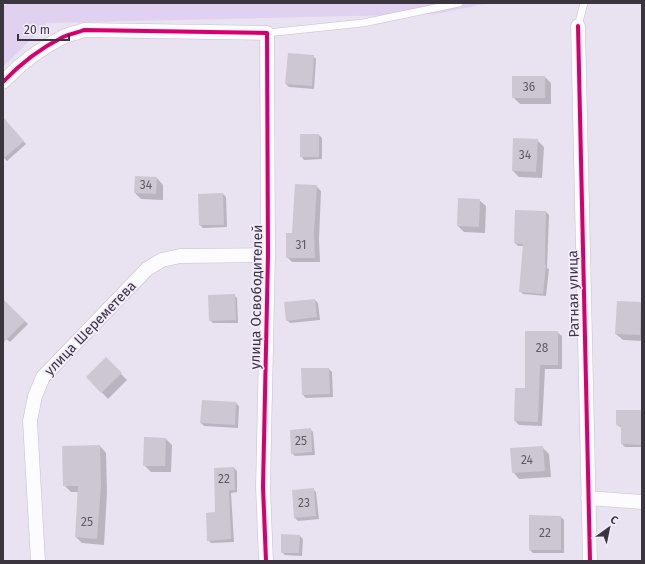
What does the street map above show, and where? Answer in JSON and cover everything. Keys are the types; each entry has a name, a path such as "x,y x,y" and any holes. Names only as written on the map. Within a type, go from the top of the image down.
{"street":[{"name":"Ратная улица","path":"578,26 590,561"},
{"path":"3,82 16,68 41,50 63,37 84,30 267,33"},
{"name":"улица Освободителей","path":"266,561 263,487 268,255 267,33"},
{"name":"улица Шереметева","path":"38,561 30,421 36,396 43,377 147,269 162,260 180,256 268,255"},
{"path":"588,498 642,502"}],"lane":[{"path":"267,33 363,23 459,3"},
{"path":"578,26 584,3"}],"shaded area":[{"path":"11,3 489,3 435,14 47,23 3,67 3,6"}],"building":[{"path":"288,53 314,55 312,86 285,84"},
{"path":"512,76 545,76 545,98 512,98"},
{"path":"3,117 24,141 3,159"},
{"path":"300,134 319,134 319,157 300,157"},
{"path":"513,138 538,139 536,172 512,171"},
{"path":"135,176 157,177 156,194 134,193"},
{"path":"295,184 317,185 314,233 315,258 286,258 286,233 292,233"},
{"path":"223,193 224,225 199,225 198,194"},
{"path":"458,198 480,199 479,227 457,226"},
{"path":"515,210 546,211 546,265 543,294 519,292 523,244 514,243"},
{"path":"235,294 236,320 209,321 208,295"},
{"path":"3,299 25,321 3,343"},
{"path":"315,299 317,317 286,321 284,302"},
{"path":"617,301 641,302 640,335 615,334"},
{"path":"525,331 558,331 558,365 540,365 538,422 514,421 515,388 525,388"},
{"path":"106,357 122,373 101,393 86,377"},
{"path":"301,368 329,368 330,394 302,395"},
{"path":"202,400 236,402 235,425 200,423"},
{"path":"616,410 642,410 642,445 621,444 621,426 616,425"},
{"path":"311,428 312,452 291,454 290,430"},
{"path":"144,437 166,438 165,466 143,466"},
{"path":"100,445 101,485 97,539 75,537 78,486 63,486 62,446"},
{"path":"543,446 545,471 512,473 510,448"},
{"path":"234,467 235,490 229,490 231,539 207,541 206,513 215,512 214,468"},
{"path":"314,488 316,516 294,518 292,490"},
{"path":"529,515 561,516 561,550 529,550"},
{"path":"281,534 300,535 299,553 281,553"}],"cycle path":[{"path":"578,26 590,561"},
{"path":"3,82 16,69 39,51 65,36 84,30 267,33 268,255 263,487 266,561"}]}
